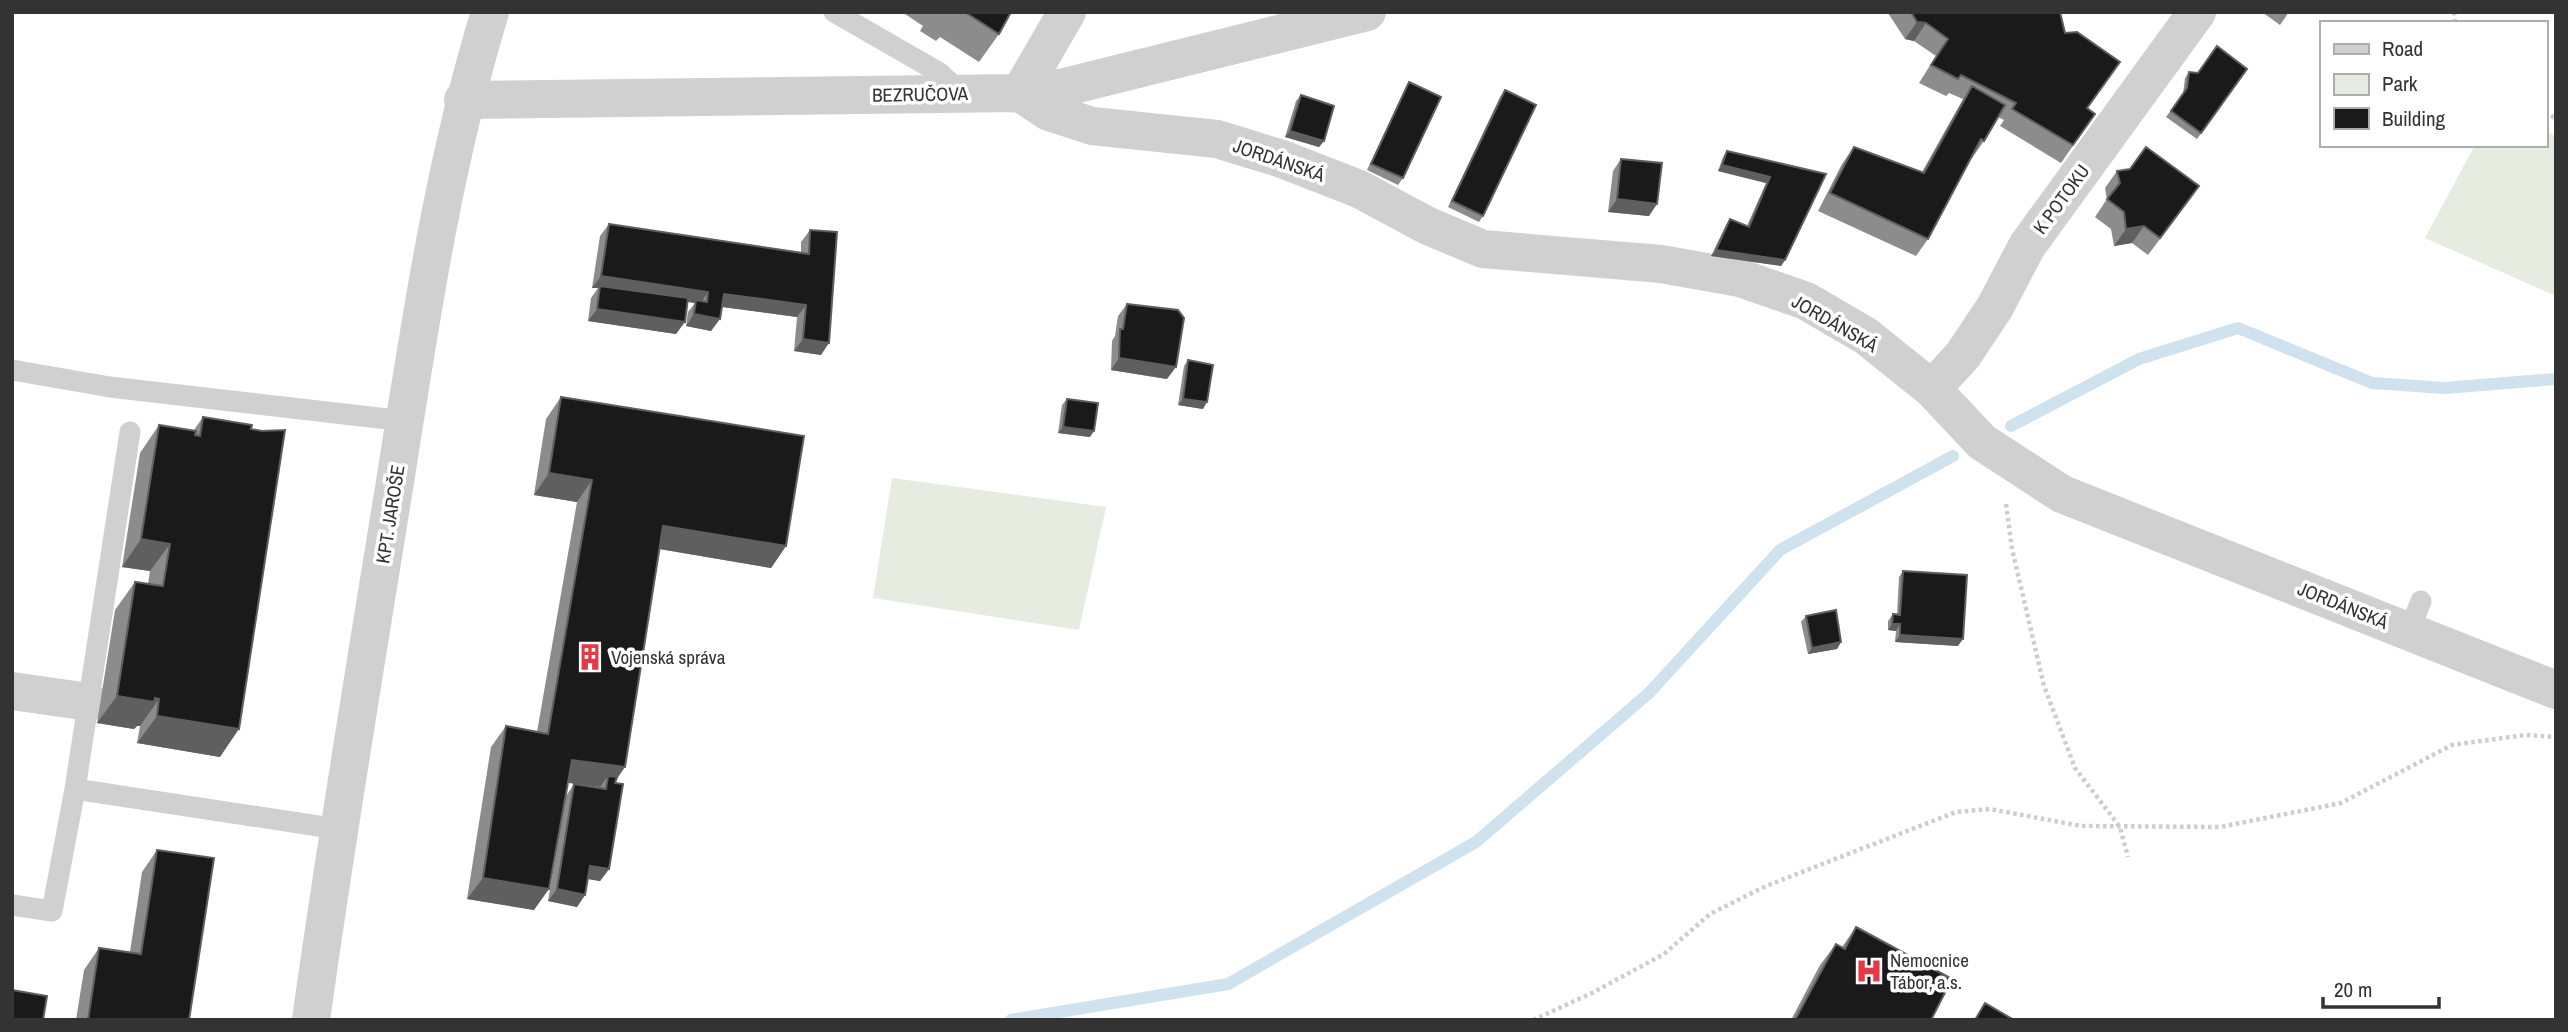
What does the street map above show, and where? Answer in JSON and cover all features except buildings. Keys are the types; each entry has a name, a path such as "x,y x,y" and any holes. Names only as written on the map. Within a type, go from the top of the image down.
{"street":[{"name":"KPT. JAROŠE","path":"312,1020 338,829 432,257 463,100 490,12"},
{"path":"1020,93 1068,12"},
{"name":"BEZRUČOVA","path":"463,100 1020,93 1065,88 1367,12"},
{"name":"K POTOKU","path":"1932,389 1963,355 1995,307 2027,246 2197,12"},
{"name":"JORDÁNSKÁ","path":"1020,93 1049,112 1092,126 1217,139 1282,159 1359,189 1428,226 1483,249 1661,264 1741,278 1806,301 1866,336 1932,389 1982,442 2062,494 2415,616 2556,690"},
{"path":"12,691 89,702"}],"lane":[{"path":"834,12 940,73 962,94"},
{"path":"12,370 110,387 405,421"},
{"path":"12,905 52,911 75,789 130,432"},
{"path":"75,789 338,829"}],"path":[{"path":"2000,455 2011,549 2044,686 2075,768 2120,827 2128,857"},
{"path":"1533,1020 1592,993 1664,954 1710,914 1766,886 1956,812 1990,809 2081,826 2220,827 2340,803 2452,745 2525,734 2556,737"}],"green space":[{"path":"2547,130 2556,137 2556,296 2425,238 2474,147 2547,147"},
{"path":"892,478 1106,507 1079,630 873,598"}],"waterway":[{"path":"2011,426 2139,359 2238,328 2372,383 2445,388 2556,379"},
{"path":"1011,1020 1228,984 1476,842 1649,693 1780,550 1953,456"}],"place":[{"name":"Vojenská správa","path":"590,657"},
{"name":"Nemocnice Tábor, a.s.","path":"1869,971"}]}
